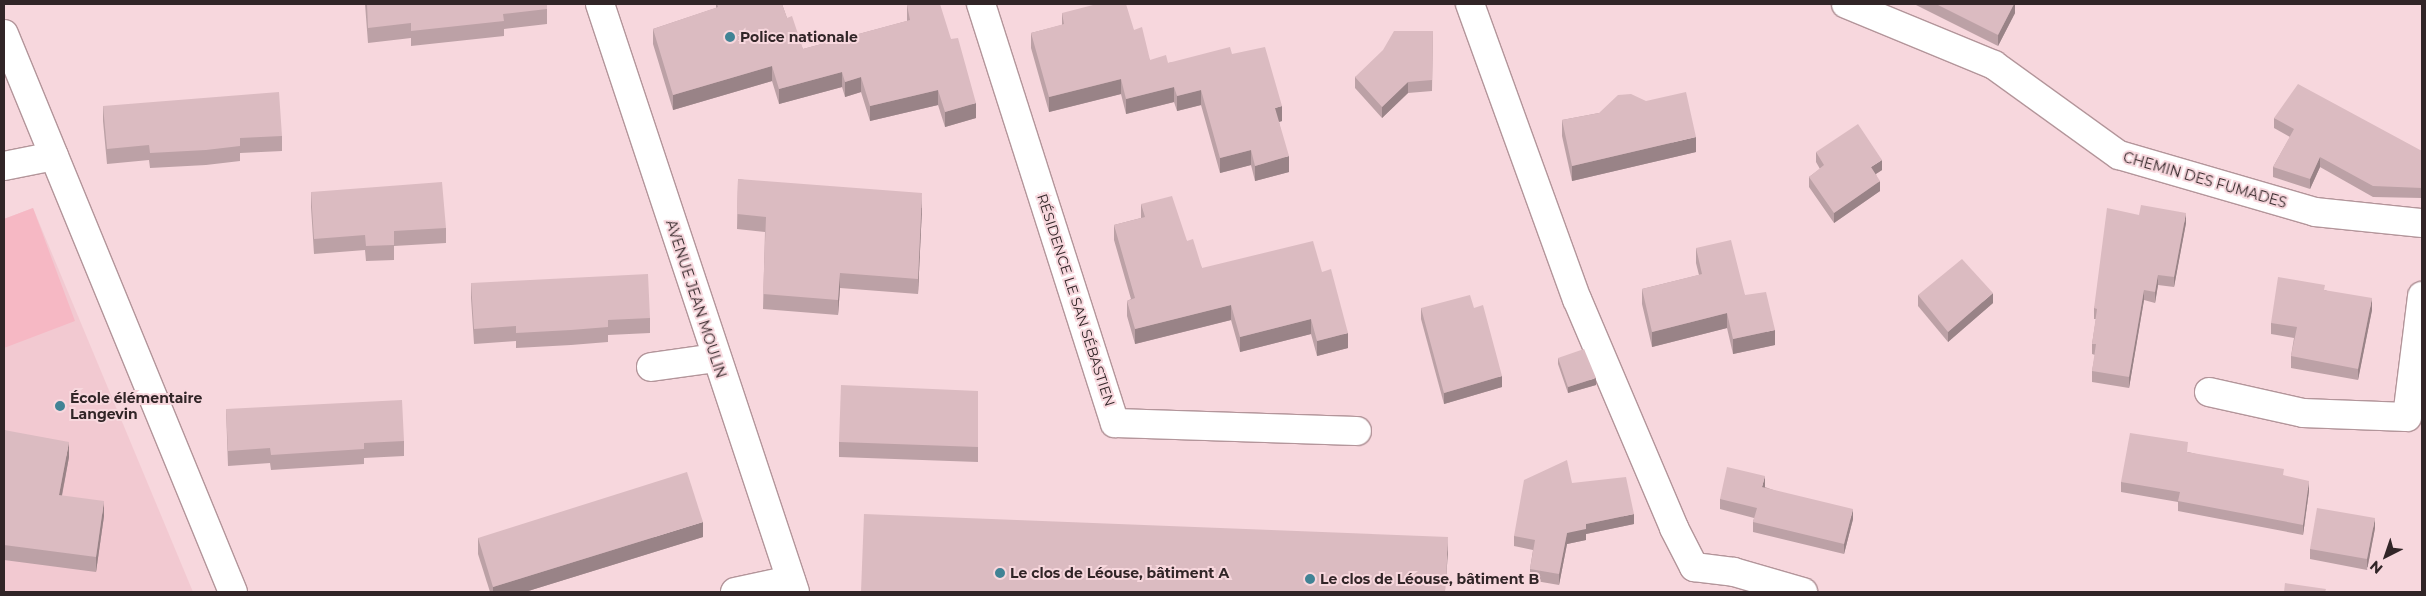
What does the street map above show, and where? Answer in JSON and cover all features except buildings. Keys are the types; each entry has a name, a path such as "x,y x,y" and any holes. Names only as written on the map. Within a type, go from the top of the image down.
{"street":[{"name":"AVENUE JEAN MOULIN","path":"600,4 793,586"},
{"name":"RÉSIDENCE LE SAN SÉBASTIEN","path":"981,4 1115,423 1357,431"},
{"path":"1470,4 1577,299 1674,528 1694,567 1734,572 1803,592"},
{"name":"CHEMIN DES FUMADES","path":"1846,4 1994,65 2119,155 2315,212 2422,222"},
{"path":"4,34 233,592"},
{"path":"4,166 54,156"},
{"path":"2209,392 2303,413 2407,417 2422,296"},
{"path":"651,367 716,358"},
{"path":"735,592 793,586"}],"shaded area":[{"name":"École élémentaire Langevin","path":"33,208 193,592 4,592 4,219"},
{"path":"33,208 75,321 4,348 4,219"}],"place":[{"name":"Police nationale","path":"730,37"},
{"name":"École élémentaire Langevin","path":"60,406"},
{"name":"Le clos de Léouse, bâtiment A","path":"1000,573"},
{"name":"Le clos de Léouse, bâtiment B","path":"1310,579"}]}
